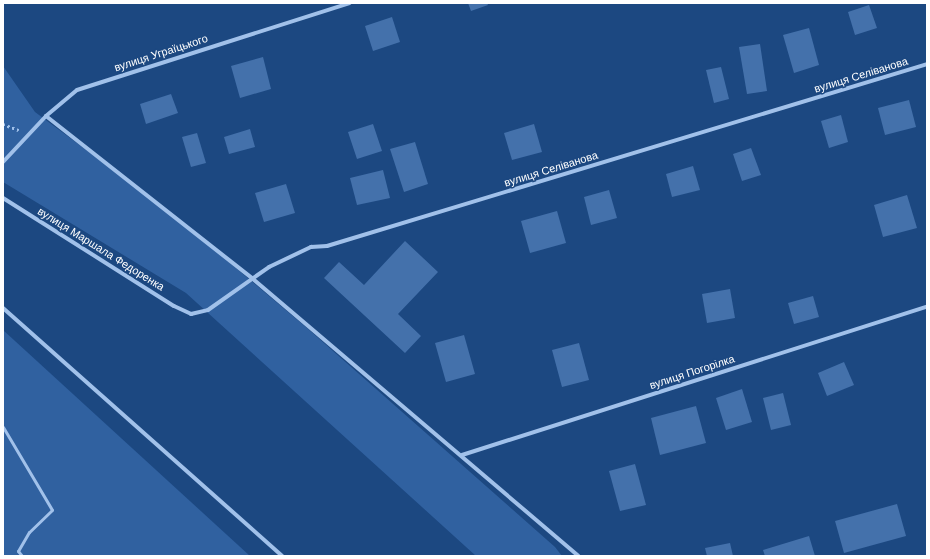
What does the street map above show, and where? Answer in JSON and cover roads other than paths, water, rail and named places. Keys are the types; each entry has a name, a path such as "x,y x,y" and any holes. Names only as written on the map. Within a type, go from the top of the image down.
{"street":[{"name":"вулиця Уграїцького","path":"3,162 46,116 77,90 350,3"},
{"name":"вулиця Селіванова","path":"191,314 208,310 269,267 311,247 327,246 927,64"},
{"path":"46,116 253,279 462,455 578,556"},
{"name":"вулиця Маршала Федоренка","path":"3,198 174,306 191,314"},
{"name":"вулиця Погорілка","path":"462,455 927,307"},
{"path":"3,308 282,556"}],"lane":[{"path":"3,427 52,510 29,532 18,551 22,556"}]}
